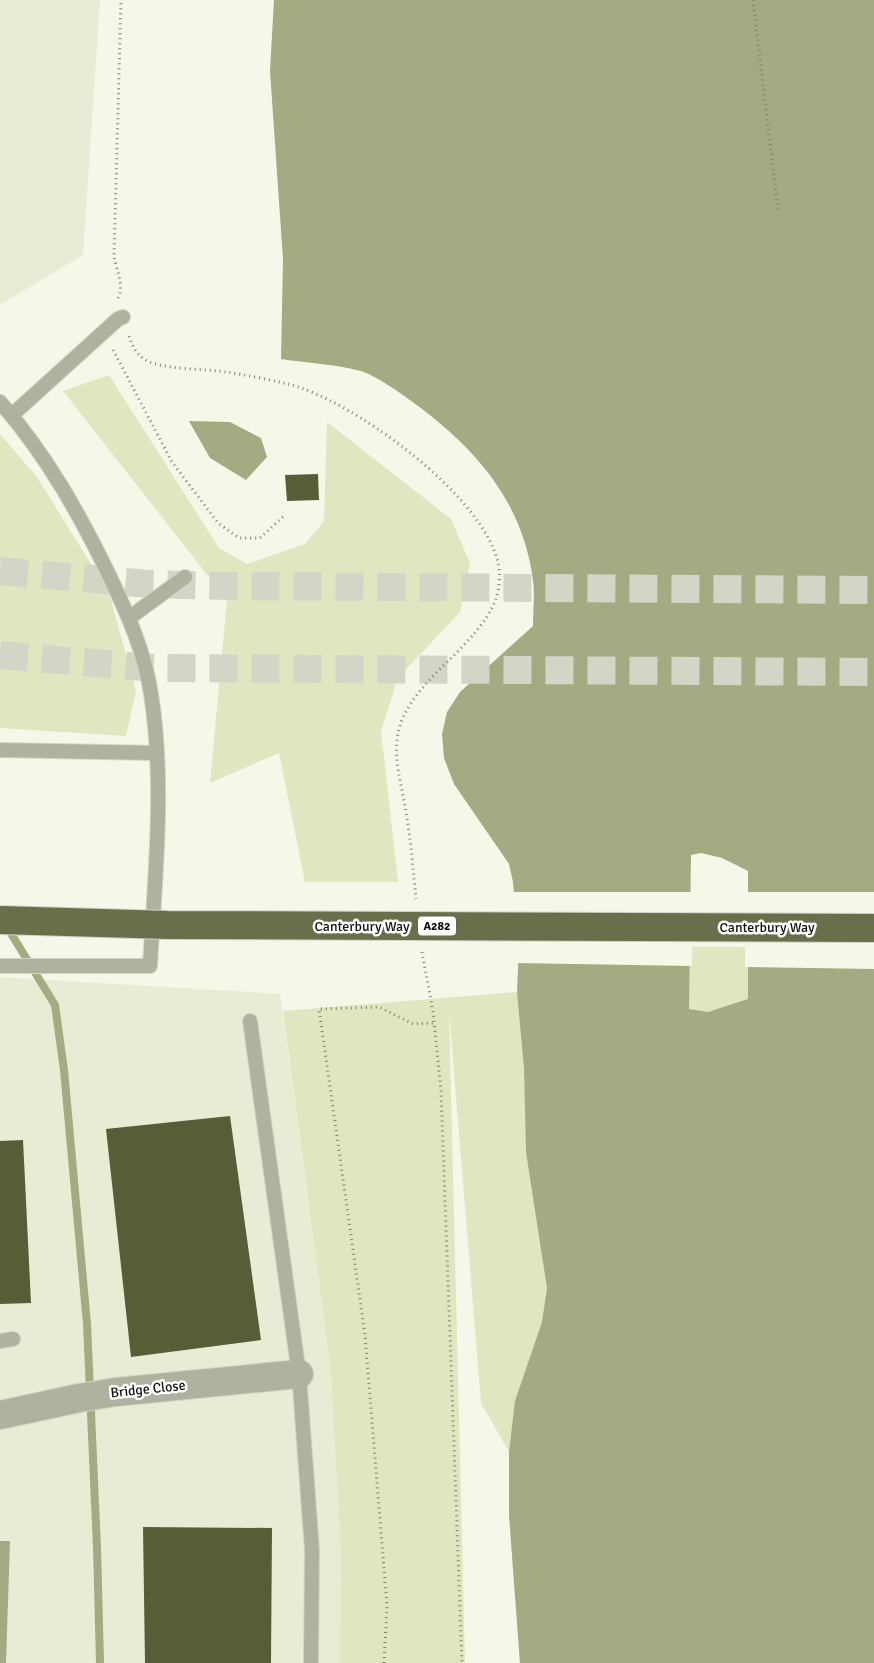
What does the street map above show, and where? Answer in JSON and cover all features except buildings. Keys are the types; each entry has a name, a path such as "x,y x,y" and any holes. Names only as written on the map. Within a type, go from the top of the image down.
{"highway":[{"name":"Canterbury Way","path":"0,920 168,925 874,928"}],"street":[{"name":"Bridge Close","path":"0,1416 79,1398 298,1374"}],"lane":[{"path":"12,415 123,317"},
{"path":"0,402 12,415 41,455 78,512 130,618 144,660 151,694 158,804 150,966 2,967"},
{"path":"130,618 185,577"},
{"path":"0,750 156,754"},
{"path":"250,1021 298,1374 312,1550 311,1663"}],"path":[{"path":"121,0 114,257 121,294 116,301 134,349 138,354 152,362 241,374 300,387 375,427 443,482 479,523 493,546 500,574 499,587 492,607 472,635 413,698 398,733 398,763 410,836 417,900"},
{"path":"753,0 778,210"},
{"path":"96,340 113,350 172,462 218,522 239,538 260,538 284,516"},
{"path":"421,947 435,1023 441,1091 462,1663"},
{"path":"384,1663 388,1606 366,1335 319,1009 379,1007 413,1024 435,1023"}],"shaded area":[{"path":"0,0 100,0 83,255 0,305"},
{"path":"274,0 874,0 874,1663 520,1663 509,1515 509,1452 515,1401 542,1322 547,1288 526,1152 524,1068 517,992 519,946 513,882 509,864 454,784 444,758 442,734 447,712 460,692 533,626 533,580 528,553 520,528 509,505 496,483 480,463 443,426 401,393 361,371 281,359 283,259 270,71","holes":["701,853 722,858 748,871 748,999 708,1012 689,1009 691,855"]},
{"path":"109,375 219,548 247,564 305,544 324,521 327,422 451,519 470,563 460,612 398,678 381,731 398,882 305,882 279,753 210,783 227,600 63,391"},
{"path":"189,421 230,422 261,438 267,457 246,480 210,458"},
{"path":"0,434 37,477 109,593 136,691 126,736 0,728"},
{"path":"519,946 751,947 752,980 746,1017 520,1663 509,1515 509,1452 481,1403 449,1011 465,1663 340,1663 341,1558 331,1373 283,1011 517,992"},
{"path":"0,977 280,994 331,1373 341,1558 340,1663 0,1663"},
{"path":"0,1541 10,1541 6,1663 0,1663"}],"pier":[{"path":"512,892 693,892 692,966 516,963 517,946"},
{"path":"745,892 874,892 874,969 745,967"}],"waterway":[{"path":"7,927 55,1005 64,1070 87,1324 100,1663"}],"tunnel":[{"path":"0,571 149,584 229,586 874,590"},
{"path":"0,655 154,668 874,672"}]}
